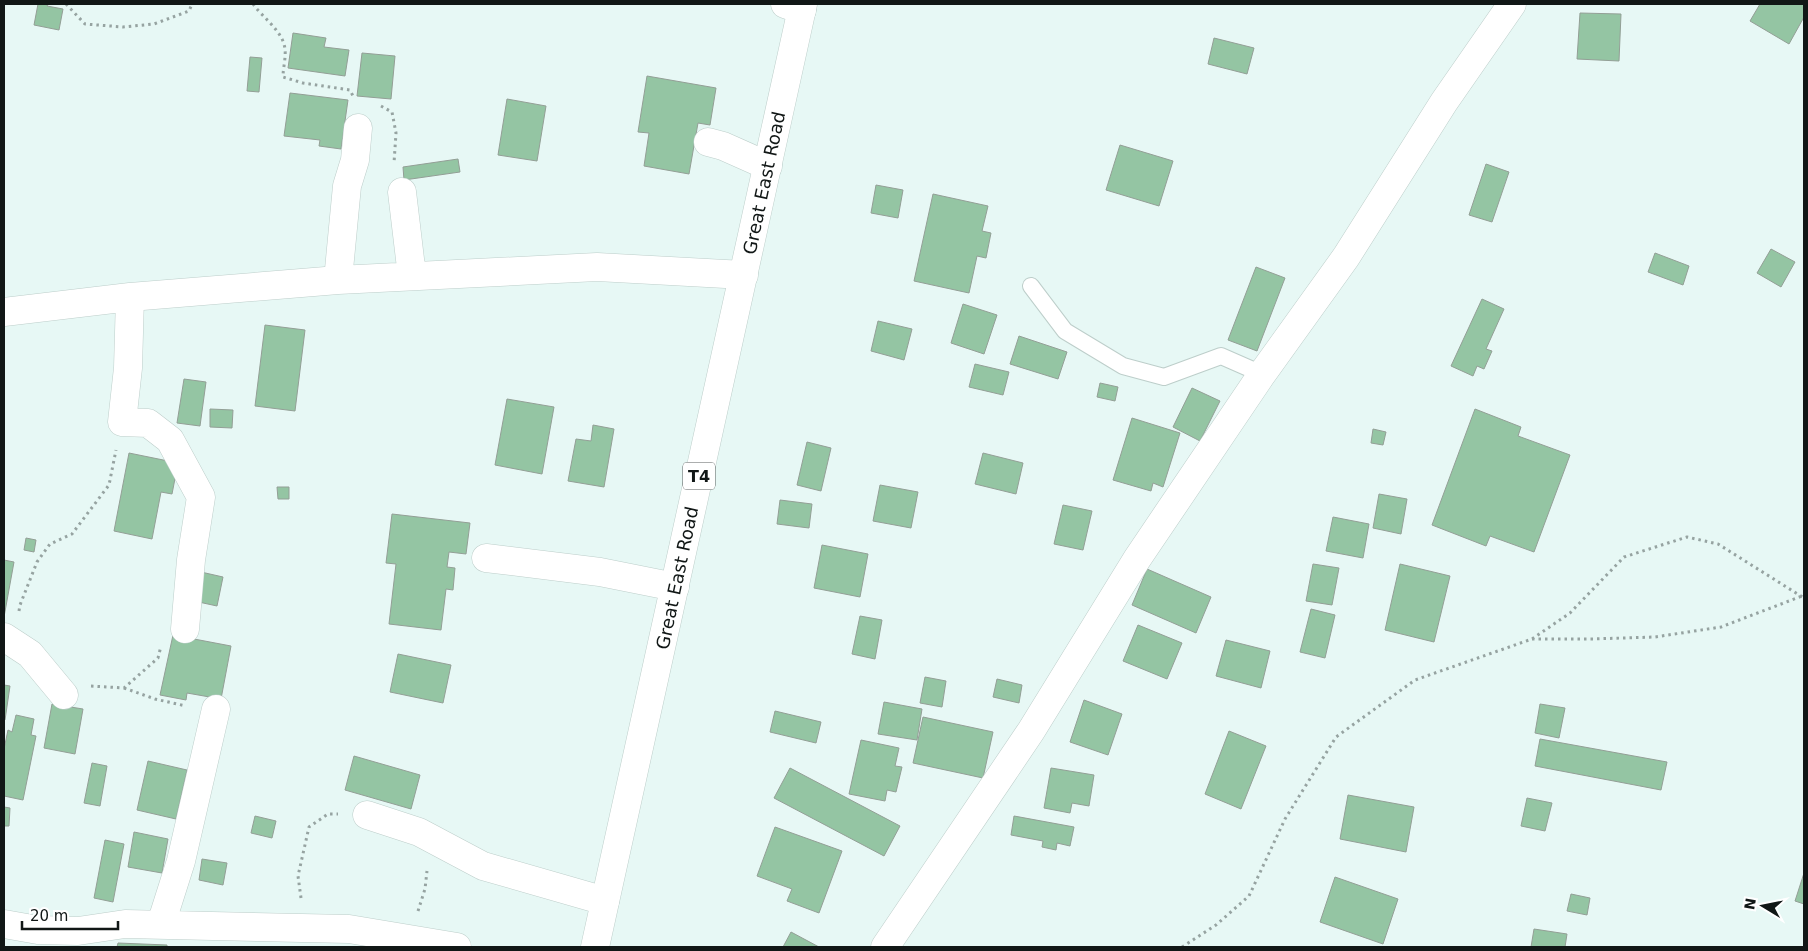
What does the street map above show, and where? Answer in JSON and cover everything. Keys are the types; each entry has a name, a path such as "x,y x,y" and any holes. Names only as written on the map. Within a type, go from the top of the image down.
{"main road":[{"path":"885,947 1031,731 1137,559 1262,374 1346,257 1444,102 1512,4"},
{"name":"Great East Road","path":"595,947 768,166 797,6"},
{"path":"338,280 347,186 355,160 358,128"},
{"path":"708,142 723,146 768,166"},
{"path":"402,192 412,276"},
{"path":"4,312 130,297 338,280 412,276 596,267 744,275"},
{"path":"130,297 128,368 122,422 148,423 170,440 201,497 191,560 185,629"},
{"path":"486,558 600,572 674,587"},
{"path":"9,641 30,654 64,696"},
{"path":"161,924 181,861 216,709"},
{"path":"366,815 420,832 483,866 605,901"},
{"path":"4,924 38,930 78,931 125,924 349,929 457,947"}],"lane":[{"path":"1031,286 1065,331 1123,366 1164,377 1221,356 1262,374"}],"path":[{"path":"66,4 85,24 123,27 154,24 189,11 192,4"},
{"path":"252,4 281,36 285,49 283,77 303,83 350,90 360,109 358,128"},
{"path":"9,641 20,605 38,562 50,544 72,534 108,485 122,422"},
{"path":"1182,947 1216,924 1249,896 1285,819 1336,737 1415,680 1532,639 1570,613 1624,556 1687,537 1718,544 1803,597"},
{"path":"1532,639 1591,640 1655,637 1721,627 1803,597"},
{"path":"124,688 158,658 164,633 170,627 185,629"},
{"path":"64,696 92,686 124,688 155,699 208,710 216,709"},
{"path":"306,928 298,876 309,827 328,814 366,815"},
{"path":"408,939 425,889 430,838"}],"building":[{"path":"38,4 48,4 47,6 63,9 59,30 34,25"},
{"path":"1760,4 1804,4 1804,17 1789,44 1750,21"},
{"path":"1580,13 1621,14 1619,61 1577,59"},
{"path":"293,33 326,38 324,47 349,50 345,76 288,68"},
{"path":"1214,38 1254,48 1247,74 1208,64"},
{"path":"362,53 395,56 391,99 357,96"},
{"path":"250,57 262,58 259,92 247,91"},
{"path":"647,76 716,88 710,125 698,123 689,174 644,166 649,133 638,132"},
{"path":"290,93 348,100 341,149 319,146 320,140 284,136"},
{"path":"507,99 546,106 537,161 498,155"},
{"path":"1120,145 1173,161 1159,206 1106,190"},
{"path":"458,159 460,172 404,180 403,167"},
{"path":"1486,164 1509,172 1492,222 1469,215"},
{"path":"876,185 903,190 898,218 871,213"},
{"path":"933,194 988,206 982,231 991,233 986,258 977,256 969,293 914,281"},
{"path":"1771,249 1795,262 1781,287 1757,273"},
{"path":"1655,253 1689,266 1683,285 1648,272"},
{"path":"1256,267 1285,278 1257,351 1228,340"},
{"path":"1482,299 1504,309 1486,349 1492,351 1484,369 1477,366 1473,376 1451,366"},
{"path":"963,304 997,315 984,354 951,343"},
{"path":"878,321 912,329 904,360 871,351"},
{"path":"265,325 305,330 295,411 255,406"},
{"path":"1019,336 1067,352 1058,379 1010,364"},
{"path":"975,364 1009,372 1003,395 969,387"},
{"path":"184,379 206,382 200,426 177,423"},
{"path":"1100,383 1118,387 1115,401 1097,397"},
{"path":"1192,388 1220,401 1200,441 1173,427"},
{"path":"507,399 554,407 542,474 495,465"},
{"path":"210,409 233,410 232,428 210,427"},
{"path":"1475,409 1521,427 1518,436 1570,455 1534,552 1490,536 1486,546 1432,525"},
{"path":"1132,418 1180,433 1163,487 1153,483 1151,491 1113,480"},
{"path":"593,425 614,429 604,487 568,481 576,439 591,441"},
{"path":"1373,429 1386,432 1383,445 1371,443"},
{"path":"807,442 831,448 821,491 797,485"},
{"path":"129,453 178,463 172,494 161,492 152,539 114,531"},
{"path":"983,453 1023,463 1016,494 975,484"},
{"path":"880,485 918,492 911,528 873,521"},
{"path":"277,487 289,487 289,499 278,499"},
{"path":"1379,494 1407,499 1401,534 1373,528"},
{"path":"780,500 812,504 809,528 777,524"},
{"path":"1063,505 1092,511 1083,550 1054,544"},
{"path":"392,514 470,523 466,554 449,552 447,567 455,568 453,590 446,589 441,630 389,624 396,564 386,563"},
{"path":"1333,517 1369,524 1363,558 1326,551"},
{"path":"26,538 36,540 34,552 24,550"},
{"path":"822,545 868,554 860,597 814,588"},
{"path":"4,560 14,562 4,617"},
{"path":"1313,564 1339,568 1332,605 1306,601"},
{"path":"1400,564 1450,576 1434,642 1385,630"},
{"path":"1147,569 1211,597 1196,633 1132,605"},
{"path":"201,572 223,577 217,606 194,601"},
{"path":"1311,609 1335,615 1325,658 1300,652"},
{"path":"860,616 882,620 875,659 852,654"},
{"path":"1138,625 1182,643 1167,679 1123,661"},
{"path":"173,635 231,646 221,699 187,693 186,700 160,695"},
{"path":"1226,640 1270,651 1261,688 1216,676"},
{"path":"398,654 451,665 443,703 390,692"},
{"path":"925,677 946,681 942,707 920,703"},
{"path":"997,679 1022,685 1019,703 993,697"},
{"path":"4,685 10,686 5,720 4,720"},
{"path":"1084,700 1122,714 1108,755 1070,742"},
{"path":"884,702 922,709 917,740 878,734"},
{"path":"52,704 83,709 75,754 44,748"},
{"path":"1540,704 1565,708 1559,738 1535,733"},
{"path":"775,711 821,722 816,743 770,732"},
{"path":"16,715 34,719 31,735 36,736 23,800 4,796 4,749 8,730 12,732"},
{"path":"923,717 993,732 983,778 913,763"},
{"path":"1229,731 1266,746 1241,809 1205,794"},
{"path":"1540,739 1667,762 1661,790 1535,766"},
{"path":"861,740 899,748 895,766 902,767 896,792 887,790 885,801 849,794"},
{"path":"354,756 420,775 411,809 345,790"},
{"path":"148,761 187,770 176,819 137,810"},
{"path":"92,763 107,766 100,806 84,803"},
{"path":"790,768 900,826 884,856 774,798"},
{"path":"1051,768 1094,775 1089,806 1072,803 1070,813 1044,808"},
{"path":"1348,795 1414,807 1406,852 1340,839"},
{"path":"1527,798 1552,803 1545,831 1521,826"},
{"path":"4,807 10,808 9,826 4,826"},
{"path":"255,816 276,821 272,838 251,833"},
{"path":"1014,816 1074,827 1070,846 1057,843 1056,850 1042,847 1043,841 1011,835"},
{"path":"775,827 842,851 819,913 787,901 792,889 757,876"},
{"path":"134,832 168,839 162,873 128,867"},
{"path":"105,840 124,844 113,902 94,898"},
{"path":"202,859 227,863 223,885 199,880"},
{"path":"1804,873 1804,904 1795,901"},
{"path":"1335,877 1398,899 1383,944 1320,922"},
{"path":"1571,894 1590,898 1587,915 1567,911"},
{"path":"1534,929 1567,934 1565,947 1531,947"},
{"path":"791,932 819,947 783,947"},
{"path":"118,943 167,945 167,947 117,947"}]}
